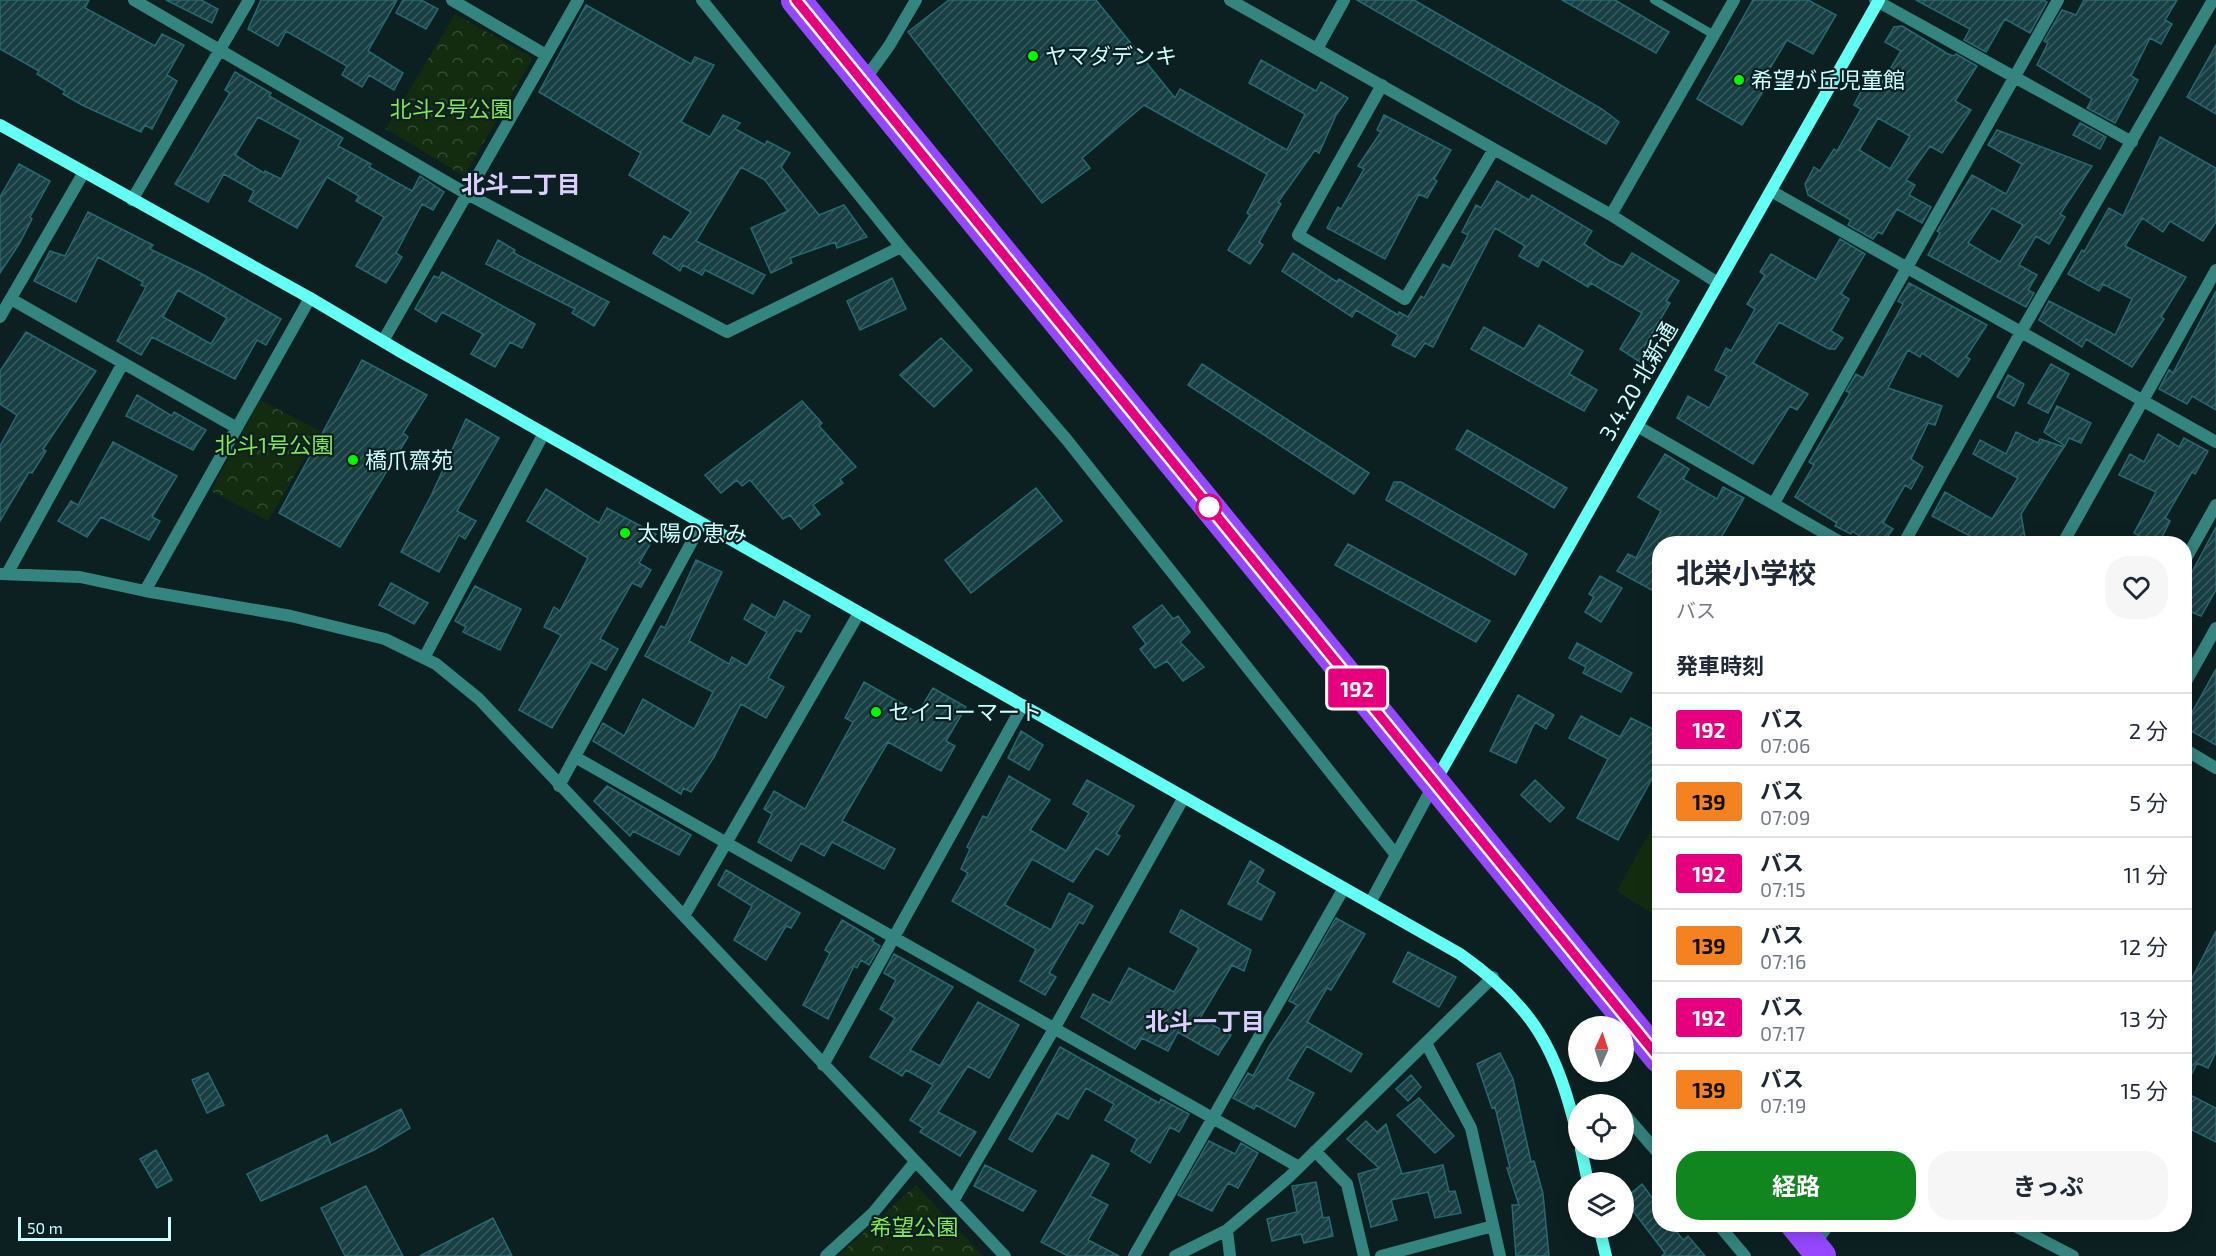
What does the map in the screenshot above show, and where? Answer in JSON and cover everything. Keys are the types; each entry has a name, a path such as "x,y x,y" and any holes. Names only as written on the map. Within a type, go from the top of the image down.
{"highway":[{"path":"796,0 1652,1049"}],"street":[{"path":"134,0 467,194 727,332 901,247"},
{"path":"132,200 249,0"},
{"path":"452,0 546,55"},
{"path":"383,341 578,0"},
{"path":"702,0 901,247 1067,440 1396,855"},
{"path":"863,83 889,46 916,0"},
{"path":"1230,0 1611,215 1718,283"},
{"path":"1317,49 1344,0"},
{"path":"1611,215 1734,0"},
{"path":"1774,503 2058,0"},
{"path":"1908,536 2021,332 2213,0"},
{"path":"1878,1 2132,142"},
{"name":"3.4.20 北新通","path":"1435,783 1878,1"},
{"path":"1382,85 1298,235 1405,299 1494,149"},
{"path":"0,124 310,298 1460,954 1493,977 1540,1030 1568,1094"},
{"path":"0,317 84,172"},
{"path":"1771,191 2216,441"},
{"path":"2066,536 2216,270"},
{"path":"145,591 310,298"},
{"path":"11,299 237,428"},
{"path":"123,363 4,574 80,577 145,591 291,616 385,639 436,664 479,699 1005,1256"},
{"path":"1637,426 1830,536"},
{"path":"424,658 544,433"},
{"path":"2192,548 2216,505"},
{"path":"560,786 702,523"},
{"path":"684,916 859,613"},
{"path":"2192,671 2216,628"},
{"path":"823,1065 1023,705"},
{"path":"2192,754 2216,768"},
{"path":"575,757 1299,1167"},
{"path":"1370,903 1435,783"},
{"path":"953,1201 1054,1029 1184,797"},
{"path":"1134,1256 1344,888"},
{"path":"1174,1256 1227,1230 1299,1167 1493,977"},
{"path":"1426,1043 1472,1128 1500,1256"},
{"path":"1634,1125 1652,1146"},
{"path":"1315,1151 1347,1184 1364,1256"},
{"path":"826,1256 873,1213 915,1162"},
{"path":"1382,1256 1493,1226"},
{"path":"1227,1230 1230,1256"},
{"path":"1725,1232 1745,1256"},
{"path":"2026,1232 2073,1256"},
{"path":"1602,1238 1606,1256"}],"lane":[{"path":"1654,0 1714,35"}],"green space":[{"name":"北斗2号公園","path":"455,14 533,58 464,176 386,129"},
{"name":"北斗1号公園","path":"260,400 320,431 268,521 211,491"},
{"path":"1652,828 1652,914 1617,891"},
{"name":"希望公園","path":"916,1185 983,1256 838,1256"}],"building":[{"path":"0,0 89,0 85,8 155,46 162,34 184,45 167,75 177,81 152,129 145,125 141,132 82,105 63,94 65,91 37,74 39,71 0,49"},
{"path":"166,0 201,0 218,9 212,23"},
{"path":"261,0 397,0 368,51 403,73 394,90 369,75 362,87 342,75 347,66 286,31 278,46 248,29"},
{"path":"403,0 421,0 438,9 426,29 396,13"},
{"path":"949,0 1096,0 1175,98 1180,89 1287,150 1305,114 1249,83 1261,60 1316,91 1321,82 1348,98 1336,115 1319,153 1315,150 1278,202 1281,204 1259,242 1263,245 1250,264 1228,250 1250,215 1247,213 1267,174 1144,105 1082,158 1090,168 1042,203 908,32"},
{"path":"1357,0 1414,0 1602,109 1619,122 1606,144"},
{"path":"1562,0 1615,0 1669,32 1656,53"},
{"path":"1753,0 1808,0 1836,15 1813,54 1787,40 1764,78 1769,82 1742,125 1697,99"},
{"path":"1916,0 2043,0 2047,2 2030,33 2005,19 1986,52 1964,40 1970,29"},
{"path":"2084,0 2177,0 2165,20 2172,24 2161,44 2150,38 2131,76 2138,80 2115,123 2087,108 2092,99 2037,65 2048,43 2044,41 2062,10 2076,15"},
{"path":"586,5 691,64 695,57 714,65 681,122 710,137 723,115 740,123 735,129 765,145 767,141 790,153 781,167 819,215 844,205 867,237 837,248 835,242 790,258 792,263 771,273 751,228 788,211 765,180 741,167 696,241 765,275 753,294 705,270 702,275 683,265 680,271 653,253 664,236 671,240 691,212 629,175 641,153 539,92"},
{"path":"1902,26 1948,54 1954,56 1956,54 1977,66 1955,101 1971,110 1942,153 1930,146 1906,180 1915,185 1909,195 1931,207 1922,223 1897,209 1882,234 1878,232 1873,239 1848,225 1851,220 1808,195 1805,184 1814,167 1820,171 1834,149 1837,151 1861,109 1854,105 1865,84 1877,91 1901,51 1885,42 1894,27","holes":["1878,118 1910,136 1890,169 1859,150"]},
{"path":"2216,45 2216,114 2187,97"},
{"path":"235,72 271,93 269,96 343,138 338,146 371,164 369,167 412,191 420,176 444,192 433,210 422,204 396,253 402,257 386,283 356,266 384,217 356,201 359,196 327,177 297,228 249,201 254,191 224,174 208,202 175,184 230,93 225,90","holes":["258,117 301,140 281,179 265,171 264,173 235,155"]},
{"path":"1384,115 1451,150 1434,179 1437,181 1427,198 1419,194 1385,259 1327,228 1338,207 1341,209 1364,169 1358,166 1381,132 1377,130"},
{"path":"2080,123 2106,137 2100,149 2073,135"},
{"path":"1997,130 2092,166 2060,214 2065,217 2049,244 2036,236 2019,265 2037,275 2028,290 2034,293 2026,307 1928,255 1940,233 1937,231 1972,175 2006,194 2022,164 1988,145","holes":["1992,208 2023,225 2000,262 1968,243"]},
{"path":"2160,137 2216,168 2216,222 2203,241 2170,221 2163,232 2142,218 2125,246 2186,277 2161,317 2164,319 2132,367 2086,339 2082,347 2039,320 2049,301 2115,335 2132,299 2103,284 2099,291 2068,274 2082,250 2084,252 2109,208 2123,216"},
{"path":"19,164 50,181 30,217 32,219 19,244 0,273 0,197"},
{"path":"1497,181 1529,200 1532,195 1592,231 1584,244 1610,261 1623,267 1632,253 1679,281 1666,301 1670,303 1645,345 1649,347 1640,362 1620,349 1642,313 1591,283 1588,287 1542,259 1538,267 1519,256 1525,246 1495,228 1433,347 1425,343 1415,357 1392,345 1398,335 1356,310 1352,317 1282,271 1293,253 1337,282 1339,279 1398,315 1399,312 1408,317 1421,296 1424,298 1443,264 1450,268 1468,235 1462,232 1476,205 1481,208"},
{"path":"88,212 153,245 150,249 202,274 281,319 266,345 257,340 235,379 152,337 141,355 117,341 146,287 141,285 143,282 98,257 76,302 34,281 50,251 65,256","holes":["178,290 227,318 211,344 163,317"]},
{"path":"1840,239 1865,254 1841,294 1849,299 1831,331 1843,338 1835,349 1829,349 1779,322 1753,363 1808,394 1797,410 1790,406 1753,464 1677,418 1688,396 1709,408 1727,376 1715,370 1726,348 1731,351 1755,309 1747,304 1765,275 1760,272 1771,254 1816,280"},
{"path":"498,240 515,250 514,253 609,302 594,326 572,313 575,309 486,264"},
{"path":"442,272 535,324 522,348 510,342 495,367 471,354 483,334 442,312 436,322 415,309 434,276 439,278"},
{"path":"892,278 906,309 860,330 847,301"},
{"path":"1909,283 1987,325 1966,357 1970,359 1958,377 1922,353 1920,357 1908,350 1888,388 1942,406 1935,425 1928,423 1911,459 1923,467 1911,489 1905,485 1883,523 1893,529 1888,536 1860,536 1835,526 1837,523 1795,497 1814,465 1809,462 1850,393 1846,391 1856,374 1863,378 1903,304 1898,301"},
{"path":"2216,291 2216,410 2192,396 2187,404 2159,389 2169,370 2173,373"},
{"path":"1539,325 1583,351 1569,374 1597,390 1584,411 1471,349 1484,327 1524,349"},
{"path":"26,332 96,371 43,449 46,451 32,473 29,472 0,521 0,446 17,415 0,404 0,371"},
{"path":"941,338 972,370 934,407 900,375"},
{"path":"362,360 427,395 403,433 408,437 340,547 279,513"},
{"path":"1202,364 1369,473 1354,494 1188,385"},
{"path":"2051,364 2069,374 2048,413 2028,403"},
{"path":"2008,375 2024,384 2014,406 1997,397"},
{"path":"137,395 172,416 174,412 206,430 193,450 126,416"},
{"path":"802,401 822,423 819,426 856,467 840,479 843,483 813,505 820,514 801,529 790,515 783,519 750,480 742,486 737,480 721,493 705,475"},
{"path":"2057,406 2091,423 2081,443 2069,438 2065,446 2044,432"},
{"path":"466,419 499,438 457,511 476,521 465,539 459,535 439,572 401,552 431,496"},
{"path":"1467,430 1567,488 1554,508 1456,449"},
{"path":"2016,432 2038,443 2040,439 2064,447 2021,514 2025,536 1970,536 1932,516 1945,492 1992,519 2018,478 1973,454 1980,440 2006,454"},
{"path":"2158,434 2179,447 2184,438 2208,451 2195,474 2192,472 2165,518 2170,521 2162,536 2139,536 2134,533 2156,492 2119,475 2130,454 2144,462"},
{"path":"113,442 177,476 152,517 160,521 149,540 101,517 87,537 58,521 71,501 78,505"},
{"path":"1665,454 1689,469 1683,479 1717,499 1723,487 1744,498 1722,536 1652,536 1652,590 1617,571 1628,554 1636,558 1661,511 1638,497"},
{"path":"1394,482 1401,482 1527,554 1515,575 1386,500"},
{"path":"1036,488 1062,521 971,593 945,560"},
{"path":"546,489 599,523 607,508 656,534 639,563 651,570 641,587 632,583 600,639 618,649 606,670 591,662 552,728 519,710 561,635 544,627 554,607 560,611 588,558 527,521"},
{"path":"2216,527 2216,590 2201,616 2192,612 2192,572"},
{"path":"1348,544 1490,621 1476,642 1335,565"},
{"path":"696,560 722,572 689,641 729,664 732,657 747,666 767,632 744,619 752,604 775,618 784,601 810,616 801,632 796,630 768,678 784,687 766,718 741,704 714,757 691,792 683,788 681,794 593,741 603,723 624,736 643,699 694,729 713,692 645,656 661,626 665,628"},
{"path":"1600,576 1622,588 1601,622 1585,612 1594,597 1589,594"},
{"path":"391,583 428,603 414,624 379,605"},
{"path":"475,586 521,609 500,650 463,632 466,627 455,621"},
{"path":"1162,605 1173,619 1178,616 1190,632 1180,642 1204,667 1183,681 1167,661 1155,668 1140,649 1146,644 1133,627"},
{"path":"1577,643 1632,673 1621,692 1583,673 1586,667 1569,658"},
{"path":"2216,669 2216,745 2192,732 2192,712"},
{"path":"864,682 918,713 933,688 966,707 946,741 955,746 941,771 888,742 842,821 895,849 884,869 832,842 824,856 801,843 791,861 758,842 772,814 764,809 774,791 805,809 853,722 845,718"},
{"path":"1518,695 1554,715 1546,729 1535,722 1516,763 1490,751"},
{"path":"1581,716 1620,737 1631,718 1652,728 1652,779 1618,840 1577,818 1608,759 1569,738"},
{"path":"1021,731 1043,745 1029,770 1008,758"},
{"path":"1009,776 1050,800 1030,830 1066,851 1089,813 1073,804 1087,780 1134,806 1116,834 1120,836 1108,855 1096,848 1073,882 1032,859 1006,902 1005,905 1051,930 1069,893 1093,906 1083,924 1079,922 1049,973 1056,977 1045,995 1020,981 1036,949 952,901 968,873 961,869 970,849 967,847 983,816 987,818"},
{"path":"1535,780 1564,808 1550,822 1521,795"},
{"path":"607,786 691,835 679,855 633,831 630,836 594,801"},
{"path":"1250,861 1264,870 1257,882 1275,893 1261,920 1228,904"},
{"path":"726,870 800,913 791,928 786,926 766,960 734,940 752,906 718,885"},
{"path":"1181,910 1251,950 1244,971 1232,965 1200,1018 1231,1035 1218,1055 1178,1032 1168,1051 1142,1038 1135,1049 1081,1017 1093,994 1110,1003 1129,968 1174,992 1199,948 1170,932"},
{"path":"1336,918 1365,934 1331,990 1327,988 1307,1022 1362,1054 1351,1072 1307,1046 1287,1079 1314,1093 1295,1127 1256,1105 1254,1109 1233,1098 1248,1073 1253,1076 1270,1045 1297,1005 1289,1001"},
{"path":"842,920 874,939 872,941 880,946 869,965 861,960 857,968 854,966 828,1019 803,1005 830,953 825,950"},
{"path":"2216,931 2216,1052 2208,1068 2197,1063 2192,1073 2192,978"},
{"path":"1408,952 1456,977 1439,1007 1393,982"},
{"path":"894,954 953,987 910,1050 940,1066 978,1002 1019,1025 989,1078 968,1066 938,1112 976,1132 960,1156 920,1132 923,1128 910,1120 933,1085 906,1070 902,1076 870,1057 895,1018 880,1009 896,980 884,973"},
{"path":"1060,1047 1159,1103 1161,1099 1189,1114 1179,1132 1170,1127 1150,1163 1131,1151 1137,1139 1105,1120 1114,1104 1086,1088 1068,1119 1057,1113 1032,1152 1009,1139"},
{"path":"1500,1053 1513,1079 1531,1162 1534,1161 1543,1194 1549,1256 1516,1256 1512,1205 1519,1205 1507,1168 1510,1168 1495,1107 1492,1108 1477,1064"},
{"path":"208,1073 224,1105 207,1113 192,1080"},
{"path":"1411,1075 1421,1087 1408,1101 1396,1089"},
{"path":"2192,1096 2216,1108 2216,1142 2192,1130"},
{"path":"1419,1098 1454,1136 1435,1153 1397,1115"},
{"path":"401,1109 410,1128 374,1150 261,1201 247,1174 327,1135 331,1145"},
{"path":"1366,1121 1377,1132 1386,1124 1402,1174 1443,1165 1449,1192 1455,1191 1461,1213 1435,1218 1428,1192 1391,1200 1397,1220 1371,1227 1358,1174 1379,1168 1347,1139"},
{"path":"1209,1141 1235,1154 1241,1143 1258,1153 1238,1188 1228,1183 1212,1211 1178,1195"},
{"path":"156,1150 172,1180 157,1188 140,1159"},
{"path":"1092,1155 1109,1164 1090,1196 1108,1205 1088,1240 1119,1256 1068,1256 1041,1242"},
{"path":"985,1165 1036,1191 1023,1211 974,1186"},
{"path":"1316,1182 1323,1218 1329,1217 1333,1236 1304,1243 1301,1234 1272,1241 1267,1219 1297,1212 1292,1186"},
{"path":"1642,1184 1652,1198 1652,1232 1677,1232 1683,1240 1688,1236 1705,1256 1662,1256 1665,1253 1634,1212 1634,1191"},
{"path":"366,1186 403,1256 345,1256 321,1208"},
{"path":"493,1218 512,1256 420,1256"}],"bus line":[{"name":"192","path":"796,0 1652,1049"}],"place":[{"name":"ヤマダデンキ","path":"1033,56"},
{"name":"希望が丘児童館","path":"1739,80"},
{"name":"橋爪齋苑","path":"353,460"},
{"name":"太陽の恵み","path":"625,533"},
{"name":"セイコーマート","path":"876,712"}],"district":[{"name":"北斗二丁目","path":"521,185"},
{"name":"北斗一丁目","path":"1205,1022"}]}
